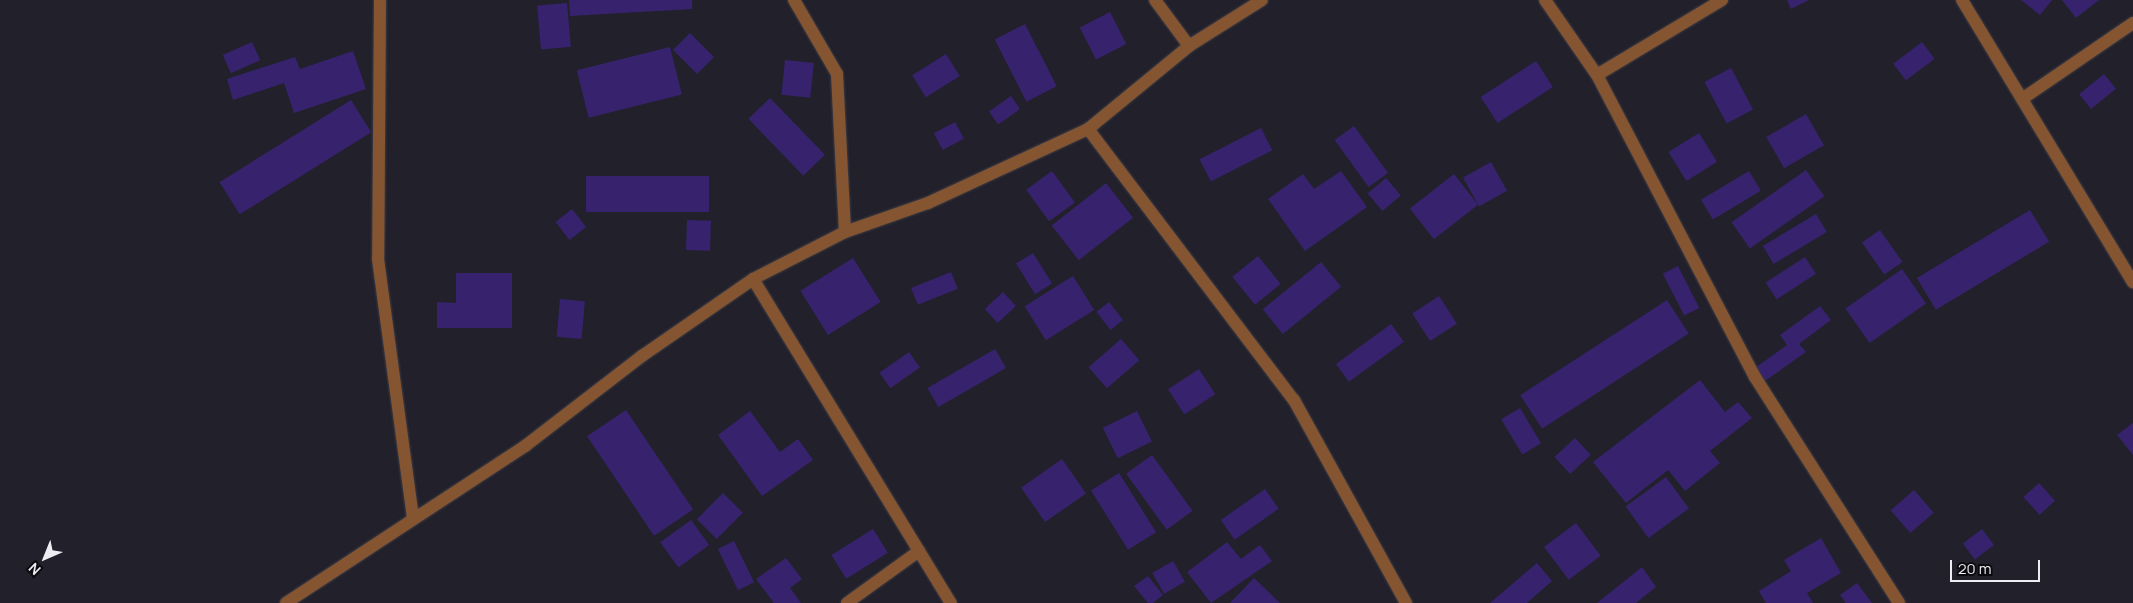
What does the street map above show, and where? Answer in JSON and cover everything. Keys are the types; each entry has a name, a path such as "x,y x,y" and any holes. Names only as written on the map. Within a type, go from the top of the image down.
{"street":[{"path":"380,0 378,259 413,517"},
{"path":"794,0 837,74 845,232"},
{"path":"1155,0 1189,46"},
{"path":"286,603 413,517 525,446 642,356 753,279 845,232 928,203 1088,129 1189,46 1262,0"},
{"path":"1545,0 1597,75 1755,377 1899,603"},
{"path":"1597,75 1722,0"},
{"path":"1962,0 2133,282"},
{"path":"2022,99 2133,23"},
{"path":"1088,129 1294,400 1406,603"},
{"path":"753,279 951,603"},
{"path":"847,603 919,551"}],"building":[{"path":"569,0 692,0 692,9 570,16"},
{"path":"1787,0 1809,0 1791,9"},
{"path":"2021,0 2052,0 2040,15"},
{"path":"2062,0 2099,0 2076,18"},
{"path":"567,3 571,47 541,49 537,6"},
{"path":"1110,12 1126,44 1096,60 1080,27"},
{"path":"1025,24 1057,86 1026,102 995,39"},
{"path":"690,33 714,57 697,74 673,50"},
{"path":"252,42 260,60 231,73 223,55"},
{"path":"1922,42 1935,59 1906,80 1893,64"},
{"path":"670,47 682,95 589,118 577,70"},
{"path":"353,51 366,89 294,113 284,83 233,100 227,79 295,57 300,69"},
{"path":"946,54 960,76 926,97 912,75"},
{"path":"785,60 814,63 810,98 781,95"},
{"path":"1536,61 1553,87 1498,123 1481,97"},
{"path":"1731,68 1753,109 1727,124 1705,82"},
{"path":"2104,74 2116,89 2091,109 2079,94"},
{"path":"1011,96 1020,109 998,125 989,111"},
{"path":"770,98 825,155 803,176 748,119"},
{"path":"351,100 371,132 240,214 220,182"},
{"path":"1806,114 1824,145 1784,168 1766,137"},
{"path":"955,122 964,139 943,150 934,133"},
{"path":"1354,126 1388,173 1369,187 1335,140"},
{"path":"1261,128 1272,150 1211,182 1200,159"},
{"path":"1699,133 1717,162 1686,181 1668,152"},
{"path":"1491,162 1507,191 1479,206 1463,178"},
{"path":"1806,170 1824,196 1750,248 1731,222"},
{"path":"1052,171 1075,203 1049,221 1026,190"},
{"path":"1341,171 1367,207 1305,251 1268,199 1303,174 1314,189"},
{"path":"1749,171 1761,191 1713,220 1701,200"},
{"path":"1454,174 1478,205 1434,239 1410,208"},
{"path":"586,176 709,176 709,212 586,212"},
{"path":"1386,178 1401,196 1382,211 1368,193"},
{"path":"1106,183 1133,218 1079,260 1052,225"},
{"path":"572,209 586,227 570,240 555,222"},
{"path":"2030,210 2049,242 1936,310 1917,278"},
{"path":"1816,214 1827,232 1774,264 1763,246"},
{"path":"687,220 711,221 710,251 686,250"},
{"path":"1880,230 1902,262 1884,275 1862,243"},
{"path":"1033,253 1052,284 1035,294 1016,264"},
{"path":"1258,256 1281,284 1255,305 1232,277"},
{"path":"1805,257 1816,274 1776,299 1766,283"},
{"path":"853,258 881,302 828,335 800,291"},
{"path":"1321,262 1341,287 1283,334 1263,309"},
{"path":"1678,266 1699,308 1684,316 1663,274"},
{"path":"1902,269 1926,303 1870,343 1845,309"},
{"path":"951,272 958,289 918,305 911,288"},
{"path":"456,273 512,273 512,328 437,328 437,302 456,303"},
{"path":"1073,276 1094,310 1046,340 1025,306"},
{"path":"1003,292 1016,306 998,323 985,309"},
{"path":"1439,296 1457,324 1430,341 1412,313"},
{"path":"560,299 585,301 582,339 557,337"},
{"path":"1667,300 1689,334 1542,429 1520,395"},
{"path":"1109,302 1123,320 1111,330 1096,312"},
{"path":"1820,306 1831,320 1799,344 1806,352 1765,381 1755,368 1787,345 1780,335"},
{"path":"1391,324 1404,342 1349,382 1336,364"},
{"path":"1121,339 1139,360 1107,388 1089,367"},
{"path":"995,349 1006,368 938,407 927,388"},
{"path":"909,352 920,368 890,388 880,373"},
{"path":"1199,369 1215,394 1184,414 1168,389"},
{"path":"1700,380 1725,412 1738,402 1752,418 1710,451 1720,463 1685,491 1668,470 1626,503 1593,462"},
{"path":"1520,408 1541,443 1522,454 1501,419"},
{"path":"626,410 693,509 654,536 587,436"},
{"path":"750,411 780,452 798,439 813,460 762,496 718,435"},
{"path":"1137,411 1152,442 1118,458 1103,428"},
{"path":"2133,423 2133,455 2117,435"},
{"path":"1575,438 1591,455 1570,474 1555,457"},
{"path":"1152,455 1193,511 1167,530 1126,474"},
{"path":"1062,459 1086,493 1045,522 1021,488"},
{"path":"1119,473 1156,532 1128,550 1091,490"},
{"path":"1666,477 1689,509 1648,538 1626,506"},
{"path":"2039,483 2055,501 2039,515 2023,497"},
{"path":"1265,489 1279,509 1235,540 1221,520"},
{"path":"1914,490 1934,513 1910,533 1891,510"},
{"path":"723,493 743,513 717,539 697,519"},
{"path":"691,520 709,545 678,567 660,542"},
{"path":"1576,523 1601,556 1569,580 1544,547"},
{"path":"873,529 888,553 846,579 831,555"},
{"path":"1982,529 1994,545 1975,559 1963,543"},
{"path":"1821,538 1841,573 1807,593 1813,603 1766,603 1759,591 1791,571 1784,560"},
{"path":"734,541 754,582 738,590 718,549"},
{"path":"1227,542 1241,559 1260,545 1272,561 1211,603 1187,572"},
{"path":"786,558 802,579 790,588 801,603 774,603 756,579"},
{"path":"1173,561 1185,582 1164,594 1152,573"},
{"path":"1537,563 1552,581 1527,603 1490,603"},
{"path":"1642,567 1656,587 1636,603 1597,603"},
{"path":"1148,576 1163,595 1153,603 1148,603 1134,586"},
{"path":"1254,578 1280,603 1230,603"},
{"path":"1857,583 1872,603 1846,603 1840,595"}]}
